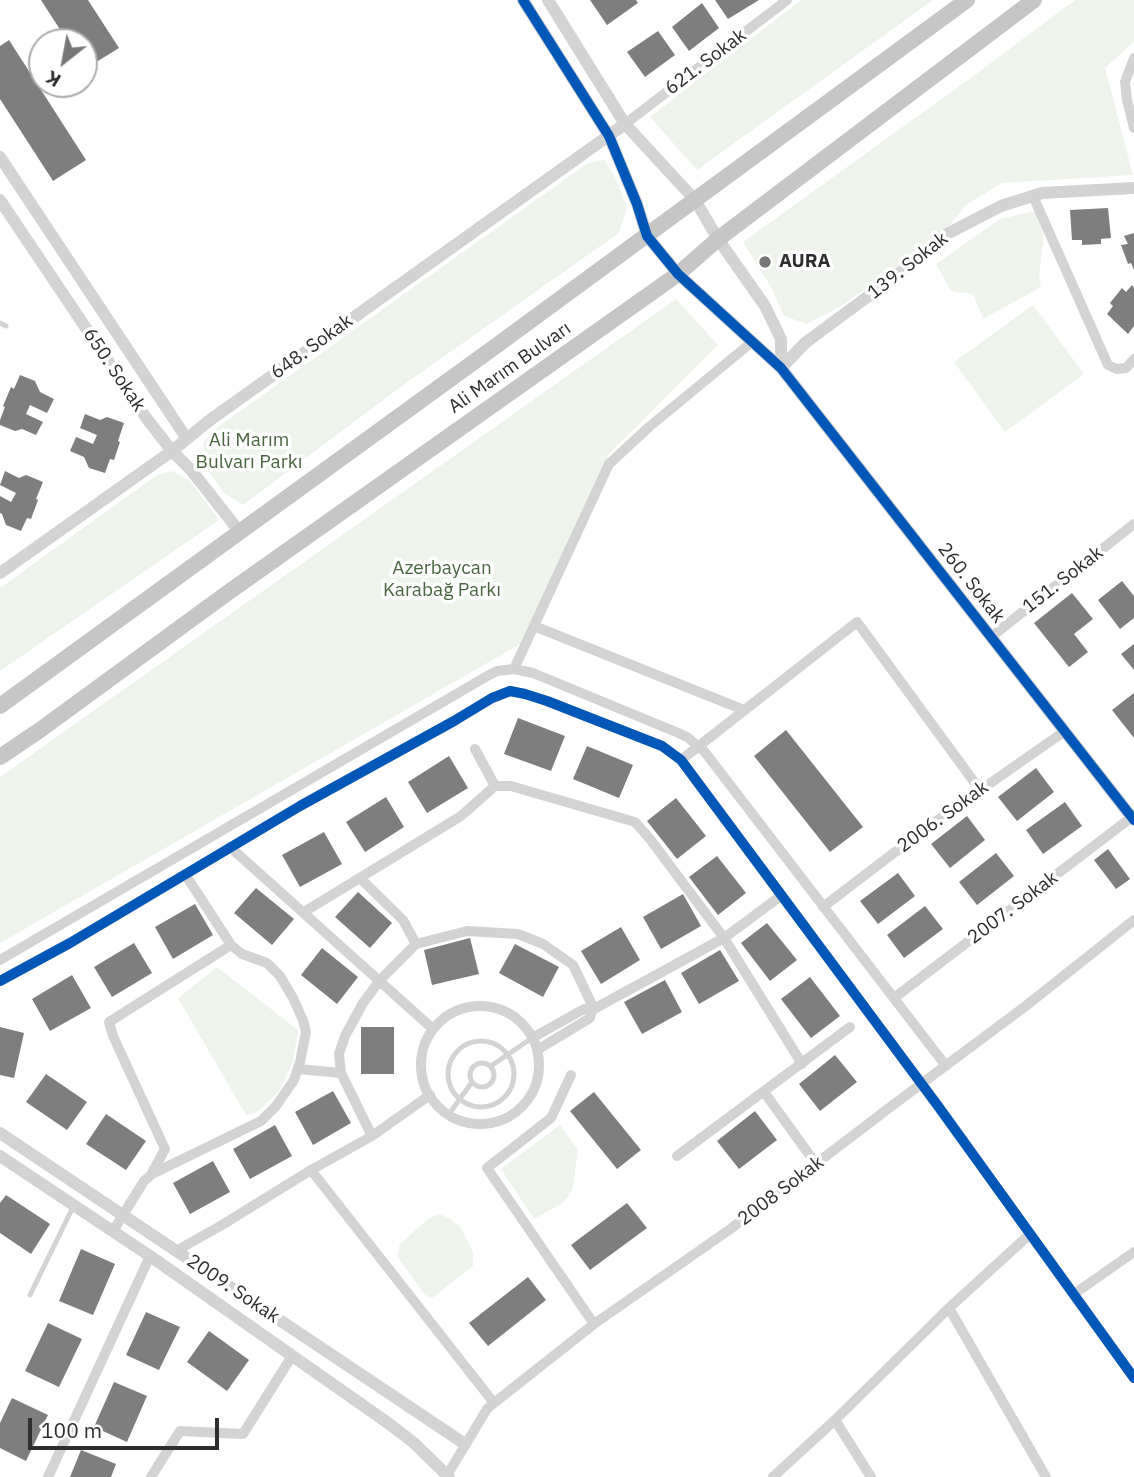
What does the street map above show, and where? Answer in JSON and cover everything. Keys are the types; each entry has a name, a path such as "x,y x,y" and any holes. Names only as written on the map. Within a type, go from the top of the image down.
{"main road":[{"name":"Ali Marım Bulvarı","path":"0,706 967,0"},
{"name":"Ali Marım Bulvarı","path":"0,757 678,274 718,239 1034,0"}],"street":[{"path":"523,0 609,135 647,236"},
{"path":"548,0 625,124 695,200 718,239 765,306 781,339 781,368"},
{"name":"621. Sokak","path":"625,124 787,0"},
{"path":"1133,59 1125,82 1134,128"},
{"name":"648. Sokak","path":"0,573 625,124"},
{"path":"0,157 187,439"},
{"name":"139. Sokak","path":"781,368 805,343 913,263 941,237 1001,205 1042,193 1134,188"},
{"path":"1033,196 1108,365 1117,369 1126,368 1134,359"},
{"name":"650. Sokak","path":"0,200 147,419 239,531"},
{"name":"260. Sokak","path":"647,236 678,274 781,368 1133,818"},
{"path":"514,669 609,464 649,427 752,342"},
{"name":"151. Sokak","path":"991,637 1134,524"},
{"path":"681,760 857,622 980,790"},
{"path":"534,626 744,710"},
{"path":"0,960 489,675 514,669 533,673 676,732 704,751 946,1066"},
{"path":"0,981 70,943 300,806 492,698 510,691 547,701 662,746 681,760 1134,1378"},
{"name":"2006. Sokak","path":"823,906 929,826 1065,731"},
{"path":"475,749 495,786"},
{"path":"304,912 461,816 495,786 511,786 635,822 724,938 802,1064"},
{"name":"2007. Sokak","path":"894,998 1133,818"},
{"path":"230,847 433,1029"},
{"path":"113,1231 144,1181 152,1174 261,1121 276,1106 294,1080 306,1032 293,998 280,976 267,963 242,954 231,945 185,874"},
{"path":"360,878 402,920 416,944"},
{"path":"532,1038 584,1009 593,1009 724,938 782,895"},
{"name":"2008 Sokak","path":"447,1476 487,1409 494,1403 594,1324 729,1230 1027,1005 1134,920"},
{"path":"372,1136 341,1073 339,1054 345,1035 363,1003 380,980 416,944 467,931 518,934 543,944 573,965 593,1009 590,1018 537,1049"},
{"path":"152,1174 165,1149 109,1022 231,945"},
{"path":"476,1006 493,1007 509,1013 522,1023 537,1049 539,1069 536,1085 528,1100 517,1112 486,1124 470,1123 440,1108 430,1095 421,1068 422,1054 433,1029 446,1017 476,1006"},
{"path":"677,1156 850,1027"},
{"path":"298,1069 341,1073"},
{"path":"571,1075 551,1118 487,1168 594,1324"},
{"path":"764,1092 816,1164"},
{"path":"176,1251 372,1136 430,1095"},
{"name":"2009. Sokak","path":"0,1133 465,1444"},
{"name":"2009. Sokak","path":"0,1156 150,1256 388,1423 414,1443 447,1476"},
{"path":"311,1170 494,1403"},
{"path":"70,1203 75,1185"},
{"path":"773,1477 1030,1234"},
{"path":"1073,1294 1134,1252"},
{"path":"48,1477 150,1256"},
{"path":"949,1308 1046,1477"},
{"path":"151,1477 180,1431 243,1434 292,1356"},
{"path":"835,1420 872,1477"}],"lane":[{"path":"491,1066 532,1038"},
{"path":"482,1041 494,1043 508,1054 514,1077 510,1089 502,1099 491,1105 478,1107 466,1103 452,1090 447,1073 450,1062 460,1048 471,1042 482,1041"},
{"path":"482,1062 491,1066 495,1074 492,1083 480,1087 472,1082 470,1073 474,1066 482,1062"},
{"path":"449,1114 472,1082"},
{"path":"30,1295 70,1203"}],"green space":[{"path":"801,0 933,0 697,170 650,117"},
{"path":"1075,0 1134,0 1134,42 1105,68 1133,175 1002,183 966,205 941,237 841,306 807,324 784,316 771,287 743,242"},
{"name":"Ali Marım Bulvarı Parkı","path":"604,160 615,177 627,208 619,233 402,386 243,505 224,493 207,469 203,443 215,429 588,163"},
{"path":"1035,211 1044,234 1039,276 1041,287 983,319 973,294 951,291 936,264 1000,219"},
{"name":"Azerbaycan Karabağ Parkı","path":"676,299 718,345 609,454 522,643 0,943 0,777"},
{"path":"1033,305 1084,374 1005,432 954,362"},
{"name":"Ali Marım Bulvarı Parkı","path":"172,471 190,481 219,520 0,671 0,588 157,475"},
{"path":"217,967 298,1030 293,1062 279,1091 257,1112 246,1115 178,998"},
{"path":"560,1125 578,1150 573,1187 561,1204 534,1219 501,1169"},
{"path":"439,1214 461,1228 473,1252 473,1266 432,1298 425,1295 397,1256 400,1244 428,1219"}],"building":[{"path":"41,0 88,0 119,48 98,61 98,28 59,28"},
{"path":"590,0 636,0 638,3 607,25"},
{"path":"715,0 759,0 728,19"},
{"path":"702,3 719,28 689,51 672,27"},
{"path":"658,31 675,55 645,77 627,52"},
{"path":"9,40 28,70 28,98 46,98 86,160 53,181 0,99 0,46"},
{"path":"1108,208 1111,238 1101,239 1101,244 1082,245 1082,240 1072,240 1070,210"},
{"path":"1134,233 1134,270 1131,263 1128,264 1121,245 1128,244 1124,236"},
{"path":"1132,285 1134,326 1128,334 1107,314 1113,306 1110,303 1122,288 1126,292"},
{"path":"20,375 35,381 40,392 54,399 47,413 30,405 26,414 43,422 36,435 0,425 5,407 3,406 11,387 14,389"},
{"path":"85,414 100,420 107,417 124,423 114,460 110,459 105,473 89,468 84,457 70,451 76,437 93,444 97,435 80,428"},
{"path":"5,471 19,478 26,475 43,482 31,519 27,518 21,531 6,525 0,513 0,496 11,502 16,493 0,485"},
{"path":"1122,581 1134,596 1134,618 1120,629 1098,600"},
{"path":"1072,593 1093,619 1074,634 1088,652 1069,667 1034,623"},
{"path":"1134,644 1134,670 1121,654"},
{"path":"1134,693 1134,738 1112,710"},
{"path":"518,718 565,736 551,771 504,754"},
{"path":"786,730 863,827 830,852 754,756"},
{"path":"587,746 633,765 619,798 573,779"},
{"path":"449,756 468,788 427,813 408,782"},
{"path":"1036,768 1054,792 1017,821 998,797"},
{"path":"386,797 404,827 365,852 346,822"},
{"path":"676,798 706,836 677,859 647,821"},
{"path":"1065,802 1082,826 1043,854 1026,830"},
{"path":"967,816 985,840 950,868 931,844"},
{"path":"324,832 342,864 300,887 282,855"},
{"path":"1108,849 1130,879 1116,889 1094,860"},
{"path":"996,853 1014,876 977,905 959,882"},
{"path":"717,856 746,893 718,915 689,877"},
{"path":"898,873 915,896 878,924 860,901"},
{"path":"256,888 294,919 272,945 234,913"},
{"path":"358,892 392,923 370,948 335,917"},
{"path":"683,894 701,926 661,949 643,917"},
{"path":"195,904 213,935 173,959 155,927"},
{"path":"925,906 943,929 904,958 887,935"},
{"path":"767,923 797,960 770,981 741,943"},
{"path":"621,927 640,960 601,984 581,951"},
{"path":"470,938 479,974 432,985 424,950"},
{"path":"134,943 152,973 112,997 94,967"},
{"path":"515,944 559,967 543,997 499,973"},
{"path":"322,948 358,977 337,1004 301,975"},
{"path":"720,950 739,981 699,1004 681,973"},
{"path":"72,975 91,1008 50,1031 32,999"},
{"path":"810,977 840,1016 811,1038 781,999"},
{"path":"665,980 682,1012 642,1034 624,1002"},
{"path":"0,1027 24,1033 14,1078 0,1075"},
{"path":"361,1027 394,1027 394,1074 361,1074"},
{"path":"835,1055 857,1082 820,1111 799,1084"},
{"path":"46,1074 87,1102 67,1130 26,1102"},
{"path":"333,1091 351,1123 313,1145 295,1112"},
{"path":"594,1092 641,1150 617,1169 570,1111"},
{"path":"755,1111 777,1140 739,1169 717,1141"},
{"path":"106,1114 146,1141 126,1170 86,1144"},
{"path":"275,1125 292,1156 250,1179 233,1149"},
{"path":"213,1161 230,1192 190,1214 173,1183"},
{"path":"6,1195 50,1224 31,1254 0,1233 0,1203"},
{"path":"627,1203 647,1228 590,1270 571,1245"},
{"path":"81,1249 115,1264 93,1315 59,1301"},
{"path":"528,1277 546,1300 488,1346 469,1323"},
{"path":"146,1312 180,1327 159,1370 126,1355"},
{"path":"48,1323 82,1339 59,1387 25,1371"},
{"path":"209,1331 249,1360 227,1391 187,1362"},
{"path":"114,1382 147,1396 127,1442 94,1427"},
{"path":"12,1398 48,1415 26,1461 0,1448 0,1423"},
{"path":"81,1450 116,1464 111,1477 70,1477"}],"cycle path":[{"path":"523,0 609,136 647,236 678,274 781,368 1134,820"},
{"path":"0,981 70,943 300,806 492,698 510,691 547,701 662,746 681,760 938,1106 1134,1378"}],"place":[{"name":"AURA","path":"765,262"}]}
